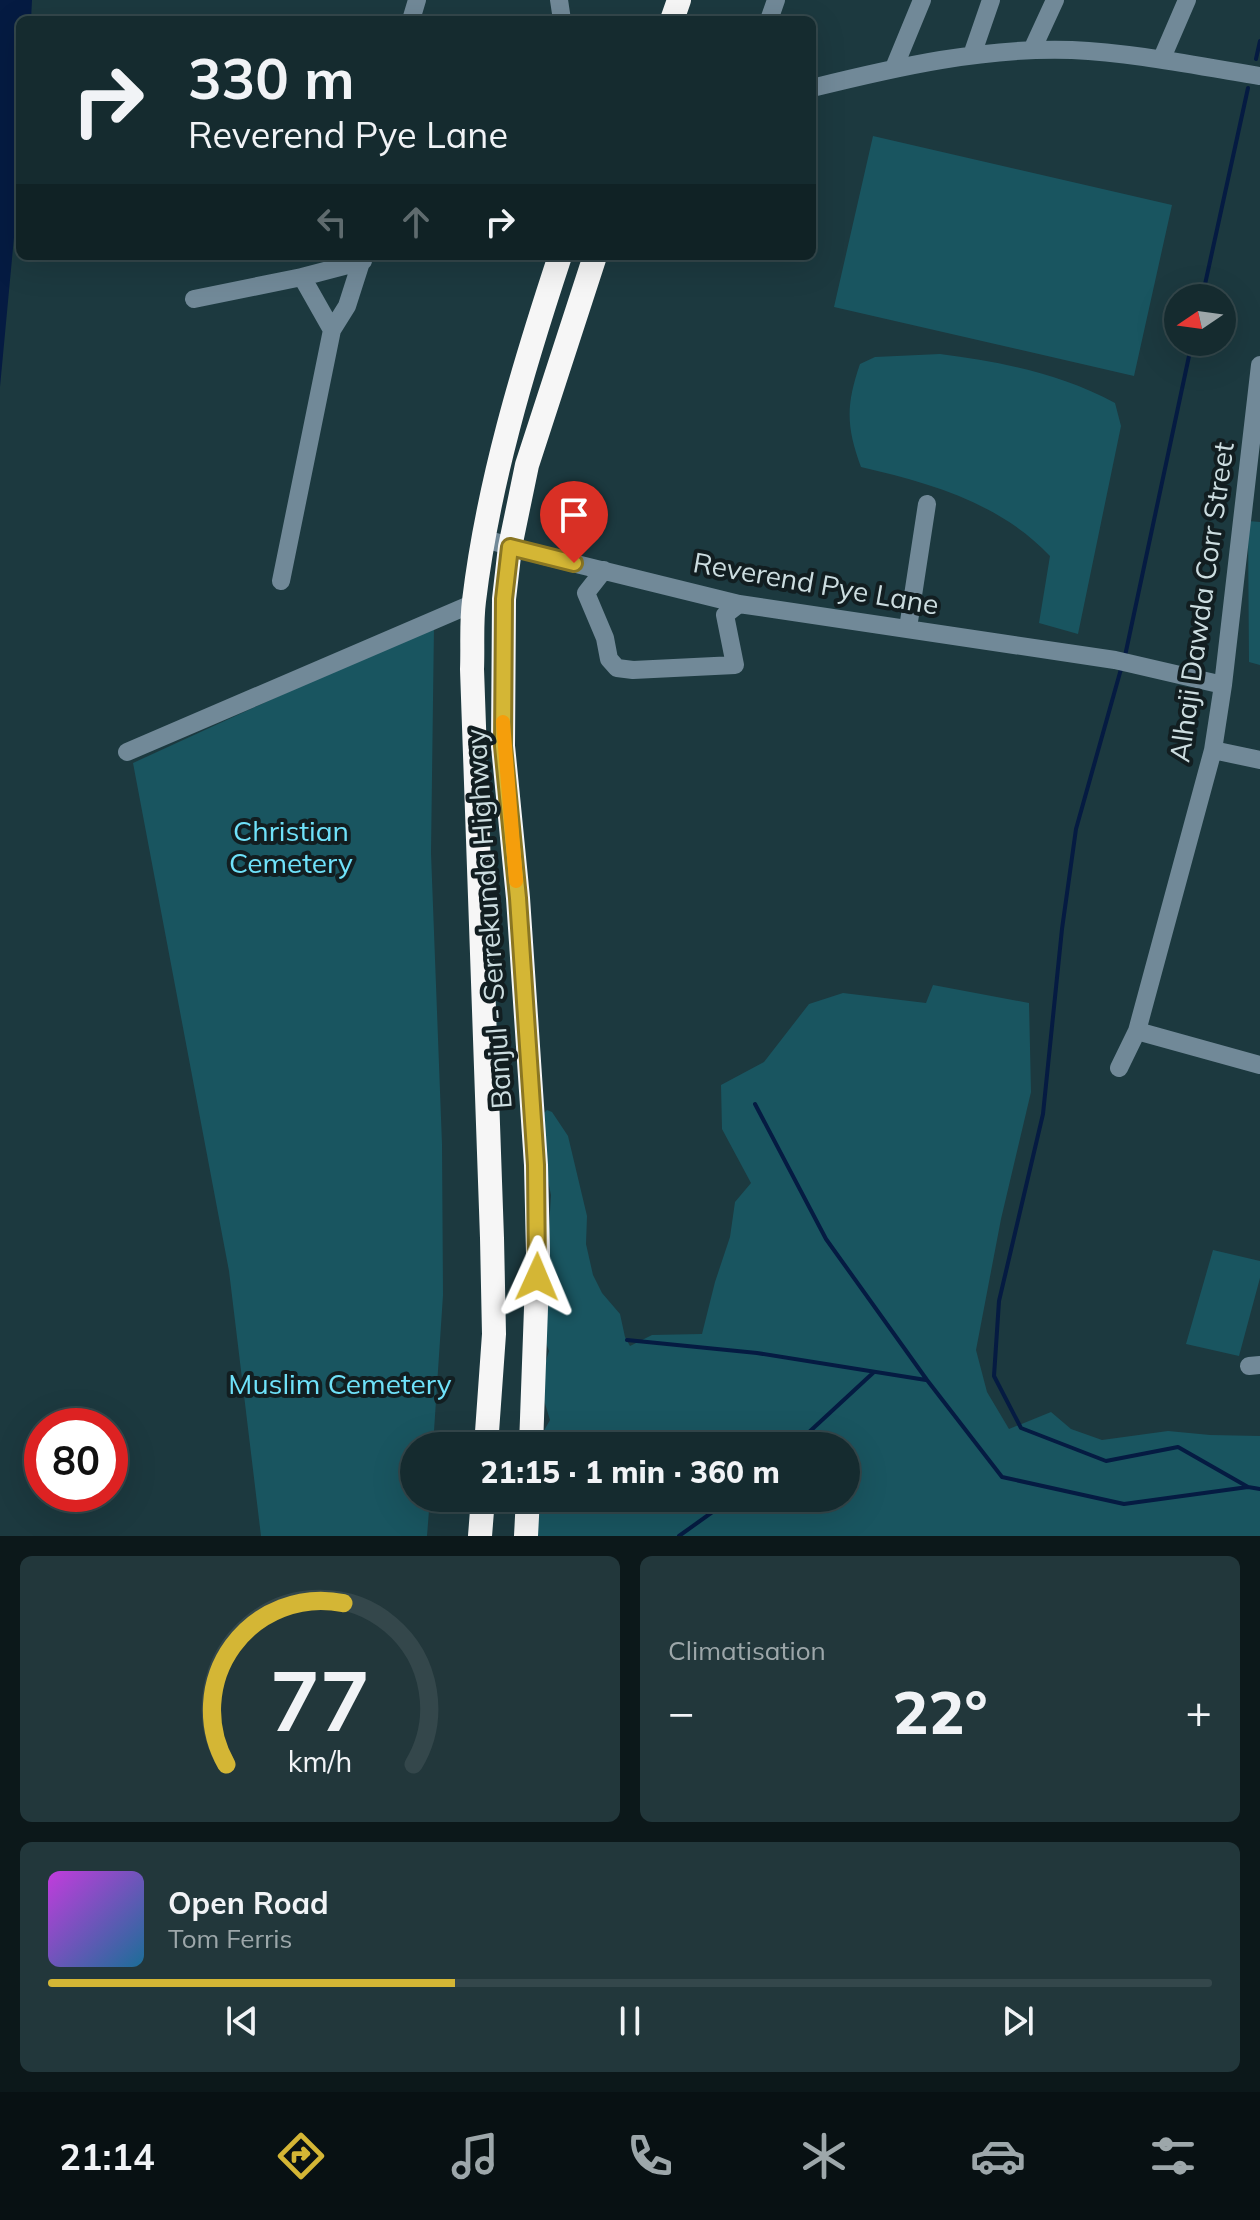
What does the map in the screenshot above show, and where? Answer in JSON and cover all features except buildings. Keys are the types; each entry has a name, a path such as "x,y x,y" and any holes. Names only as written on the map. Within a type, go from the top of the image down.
{"highway":[{"name":"Banjul - Serrekunda Highway","path":"487,1432 494,1334 472,669 474,603 512,417 559,260"},
{"name":"Banjul - Serrekunda Highway","path":"532,1432 538,1253 536,1165 518,898 503,746 504,599 510,547 527,465 594,260"},
{"path":"479,905 518,898"},
{"path":"480,1536 482,1512"},
{"path":"526,1536 527,1512"}],"street":[{"path":"894,68 922,0"},
{"path":"972,55 991,0"},
{"path":"1032,50 1055,0"},
{"path":"1162,58 1187,0"},
{"path":"816,87 894,68 972,55 1032,50 1162,58 1260,76"},
{"path":"194,299 302,277 357,260"},
{"path":"281,581 332,330 347,306 362,260"},
{"path":"302,277 332,330"},
{"name":"Alhaji Dawda Corr Street","path":"1119,1068 1137,1031 1213,750 1260,365"},
{"path":"908,628 927,504"},
{"name":"Reverend Pye Lane","path":"485,539 739,604 1134,663 1223,685"},
{"path":"604,570 586,593 605,638 609,659 617,668 633,670 735,665 725,615 739,604"},
{"path":"127,752 474,603"},
{"path":"1213,750 1260,760"},
{"path":"1137,1031 1260,1065"}],"green space":[{"path":"873,136 1172,205 1134,376 834,307"},
{"path":"940,354 1052,376 1115,403 1121,426 1078,634 1039,623 1050,556 1030,538 1009,522 963,498 913,480 861,467 850,427 850,404 860,364 875,357"},
{"path":"1248,521 1260,522 1260,665 1249,662"},
{"name":"Christian Cemetery","path":"434,625 431,853 442,1144 443,1295 434,1432 400,1432 400,1512 429,1512 427,1536 261,1536 229,1271 133,763"},
{"path":"933,985 1029,1003 1031,1092 1001,1219 976,1350 987,1392 1009,1429 1051,1412 1071,1429 1102,1440 1168,1431 1260,1436 1260,1536 535,1536 540,1512 860,1512 860,1432 543,1432 550,1420 539,1384 549,1351 542,1332 548,1303 545,1294 551,1195 545,1166 544,1113 547,1110 552,1112 568,1136 587,1216 586,1244 593,1275 602,1293 620,1314 630,1346 652,1335 702,1334 730,1237 735,1202 751,1183 722,1129 721,1085 764,1062 809,1004 843,993 926,1003"},
{"path":"1213,1250 1260,1261 1260,1278 1239,1356 1186,1344"}],"shaded area":[{"path":"0,0 32,0 31,16 16,16 16,216 0,387"}],"waterway":[{"path":"1256,59 1260,41"},
{"path":"1205,284 1248,88"},
{"path":"1125,656 1189,356"},
{"path":"1121,669 1076,829 1062,929 1043,1114 999,1301 994,1376 1021,1428 1106,1461 1178,1447 1248,1487"},
{"path":"755,1104 826,1239 927,1380 1002,1477 1124,1504 1248,1487 1260,1489"},
{"path":"627,1340 757,1353 926,1380"},
{"path":"809,1432 874,1372"},
{"path":"679,1536 712,1512"}],"slow traffic":[{"path":"503,722 516,881"}],"route":[{"path":"537,1277 536,1165 518,898 503,746 504,599 510,547 574,563"}],"park label":[{"name":"Muslim Cemetery","path":"340,1383"}]}
